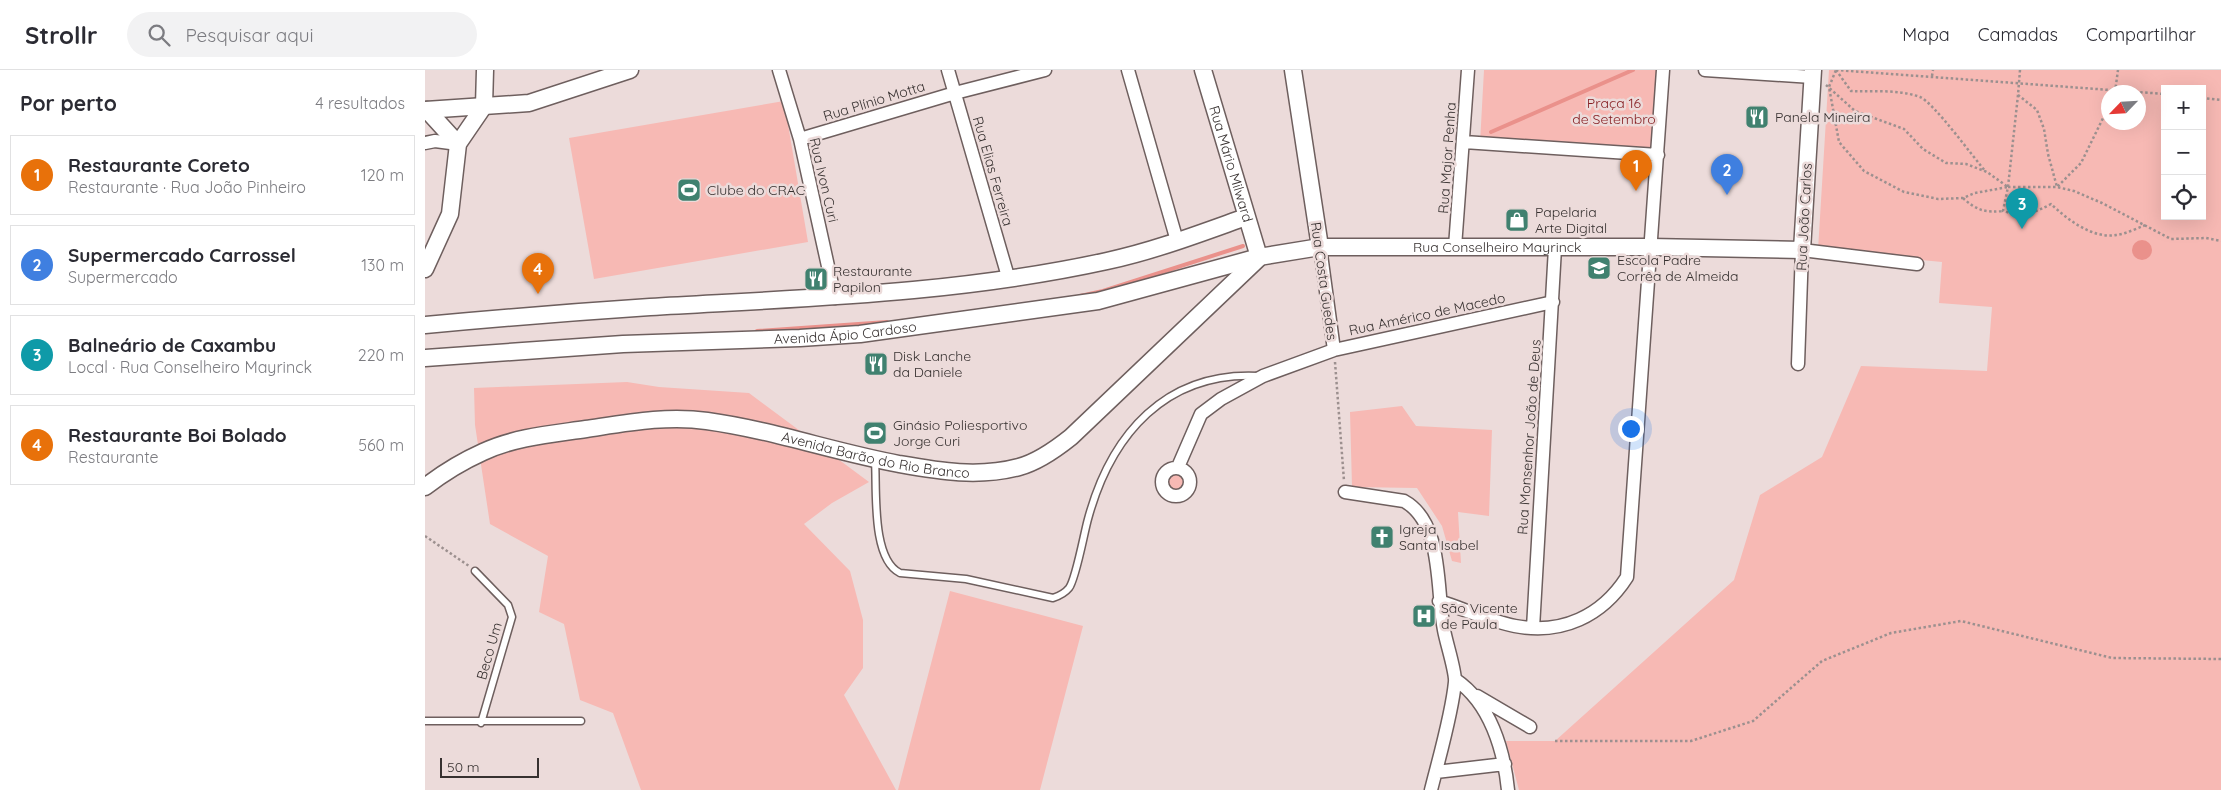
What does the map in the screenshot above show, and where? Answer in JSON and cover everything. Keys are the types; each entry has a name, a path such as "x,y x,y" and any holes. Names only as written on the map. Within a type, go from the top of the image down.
{"street":[{"path":"460,141 484,106 485,70"},
{"path":"426,110 507,106 548,98 630,70"},
{"name":"Rua Ivon Curi","path":"779,70 800,139 835,298"},
{"name":"Rua Elias Ferreira","path":"948,70 1009,280"},
{"name":"Rua Plínio Motta","path":"800,139 955,93 1045,70"},
{"path":"1128,70 1177,241"},
{"name":"Rua Mário Milward","path":"1203,70 1259,257"},
{"name":"Rua Costa Guedes","path":"1293,70 1334,350"},
{"name":"Rua Major Penha","path":"1455,247 1468,70"},
{"path":"1439,601 1515,626 1533,628 1557,626 1588,616 1610,601 1627,577 1663,70"},
{"path":"1705,70 1813,74"},
{"name":"Rua João Carlos","path":"1798,364 1802,250 1813,74"},
{"path":"425,269 450,214 460,141 453,108"},
{"path":"426,110 460,141"},
{"path":"425,143 460,141"},
{"path":"1464,142 1658,155"},
{"path":"425,325 566,313 835,298 1009,280 1109,261 1177,241 1246,217"},
{"name":"Rua Conselheiro Mayrinck","path":"1259,257 1319,247 1651,247 1802,250 1917,264"},
{"name":"Rua Monsenhor João de Deus","path":"1533,628 1555,248"},
{"name":"Avenida Ápio Cardoso","path":"425,358 623,344 860,334 1098,301 1259,257"},
{"name":"Avenida Barão do Rio Branco","path":"425,487 440,476 483,452 509,443 547,435 650,420 684,418 707,421 875,459 942,472 976,473 1020,466 1043,456 1071,437 1259,257"},
{"name":"Rua Américo de Macedo","path":"1179,467 1201,414 1221,399 1263,376 1334,350 1553,302"},
{"path":"1345,492 1404,501 1415,508 1426,525 1433,545 1438,568 1439,601 1455,680 1431,790"},
{"path":"1455,680 1473,694 1530,727"},
{"path":"1473,694 1485,712 1505,764 1508,790"},
{"path":"1436,772 1505,764"}],"lane":[{"path":"875,459 879,538 886,560 892,569 900,573 966,579 1053,598 1064,593 1072,583 1090,509 1117,449 1137,421 1151,409 1192,386 1227,376 1263,376"},
{"name":"Beco Um","path":"475,570 508,605 512,617 481,723"},
{"path":"425,721 481,723 581,721"}],"path":[{"path":"1836,70 2101,90"},
{"path":"2008,187 1987,172 1935,109 1921,98 1897,92 1851,91 1836,70 1829,87 1839,142 1864,171 1904,192 1938,199 1963,198 2008,187 2057,187 2102,203 2126,218 2146,225 2171,239 2206,238 2221,241"},
{"path":"1932,76 1933,70"},
{"path":"2003,211 2008,187 2020,70"},
{"path":"2117,85 2118,70"},
{"path":"1813,74 1855,111 1904,130 1923,149 1946,163 1965,164 1987,172"},
{"path":"2146,93 2161,94"},
{"path":"2018,95 2037,110 2044,129 2048,154 2057,187"},
{"path":"2206,98 2221,100"},
{"path":"2057,187 2081,162 2101,122"},
{"path":"1963,198 1973,208 1987,213 2003,211 2015,215 2037,212 2051,204 2064,216 2093,233 2115,235 2146,225"},
{"name":"Rua Costa Guedes","path":"1334,350 1345,492"},
{"path":"425,536 475,570"},
{"path":"1555,741 1691,741 1753,721 1822,661 1891,633 1961,620 2112,658 2221,659"}],"green space":[{"name":"Praça 16 de Setembro","path":"1484,70 1661,70 1652,155 1480,143"},
{"path":"1829,70 2221,70 2221,790 1519,790 1506,741 1555,741 1734,580 1760,495 1822,457 1861,366 1987,371 1992,307 1939,303 1942,262 1818,250"},
{"name":"Clube do CRAC","path":"784,101 808,242 594,279 569,138"},
{"path":"627,382 659,387 749,393 869,482 832,503 804,524 850,571 863,620 863,668 844,695 896,790 641,790 613,713 580,700 564,624 539,612 548,556 490,524 475,425 474,388"},
{"path":"1402,406 1416,426 1492,430 1489,516 1458,512 1461,563 1452,561 1442,526 1417,488 1352,487 1350,412"},
{"path":"1176,470 1184,474 1188,482 1184,490 1176,494 1168,490 1164,482 1168,474"},
{"path":"950,591 1083,626 1040,790 898,790"}],"shaded area":[{"path":"2142,240 2149,243 2152,250 2149,257 2142,260 2135,257 2132,250 2135,243"}],"waterway":[{"path":"1491,132 1633,70"},
{"path":"1080,296 1103,291 1243,246"},
{"path":"757,331 887,322"}],"place":[{"name":"Panela Mineira","path":"1757,117"},
{"name":"Clube do CRAC","path":"689,190"},
{"name":"Restaurante Coreto","path":"1636,191"},
{"name":"Supermercado Carrossel","path":"1727,195"},
{"name":"Papelaria Arte Digital","path":"1517,220"},
{"name":"Balneário de Caxambu","path":"2022,229"},
{"name":"Escola Padre Corrêa de Almeida","path":"1599,268"},
{"name":"Restaurante Papilon","path":"816,279"},
{"name":"Restaurante Boi Bolado","path":"538,294"},
{"name":"Disk Lanche da Daniele","path":"876,364"},
{"name":"Ginásio Poliesportivo Jorge Curi","path":"875,433"},
{"name":"Igreja Santa Isabel","path":"1382,537"},
{"name":"São Vicente de Paula","path":"1424,616"}]}
